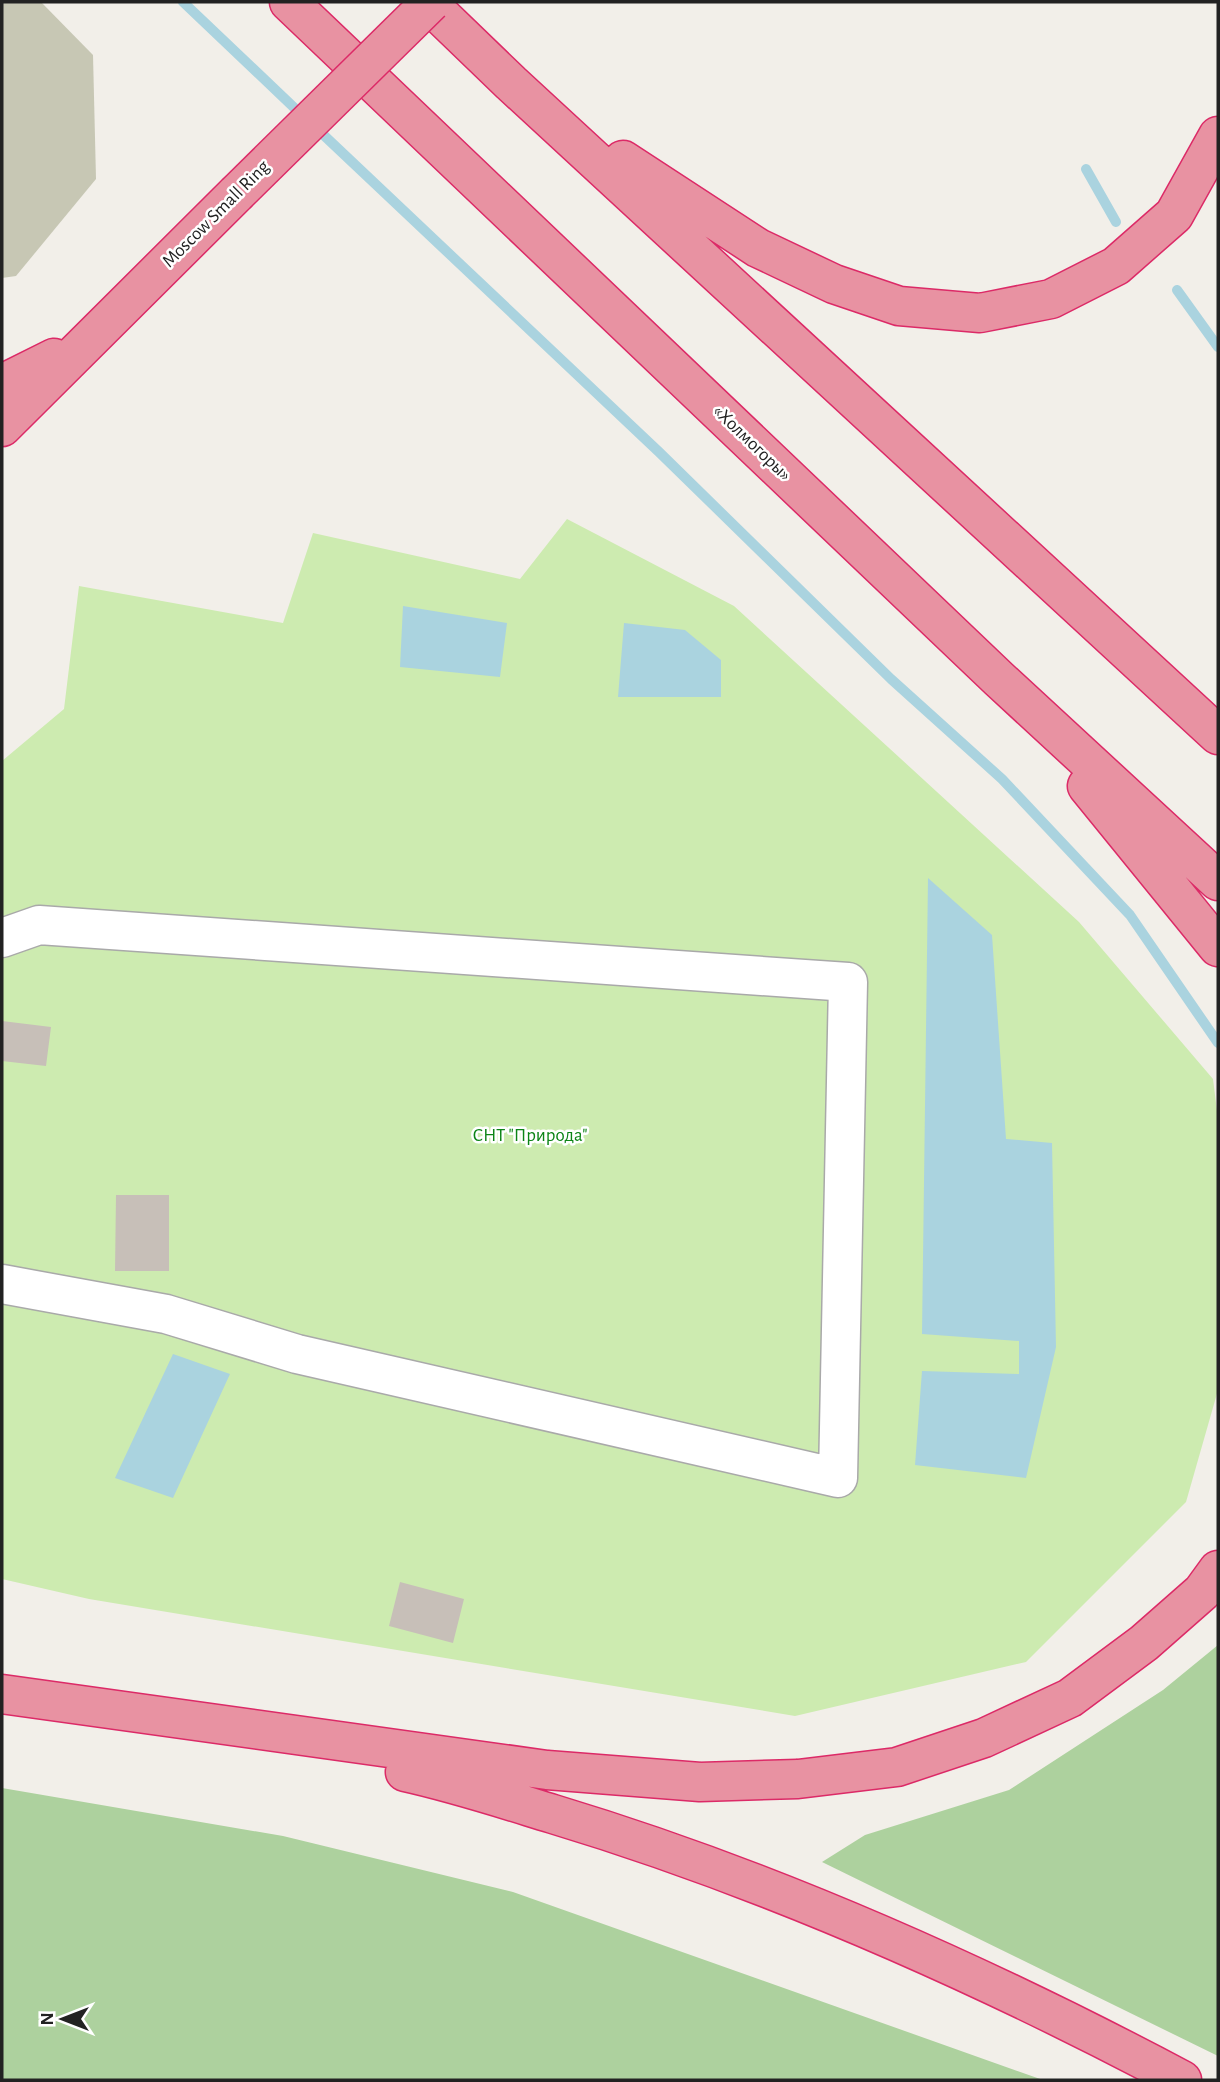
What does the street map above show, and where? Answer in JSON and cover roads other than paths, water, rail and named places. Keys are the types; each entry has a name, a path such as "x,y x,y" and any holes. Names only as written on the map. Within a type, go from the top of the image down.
{"highway":[{"name":"«Холмогоры»","path":"289,2 999,679 1218,881"},
{"path":"429,2 511,83 1218,735"},
{"name":"Moscow Small Ring","path":"2,427 429,2"},
{"path":"511,83 691,206 758,248 834,284 899,306 980,313 1051,299 1116,267 1174,215 1218,136"},
{"path":"2,384 15,380 95,335"},
{"path":"999,679 1218,947"},
{"path":"2,1694 547,1770 700,1782 798,1779 897,1767 984,1738 1070,1698 1144,1643 1202,1592 1218,1570"},
{"path":"171,1718 438,1780 651,1844 840,1916 1059,2015 1182,2080"}],"lane":[{"path":"2,938 39,925 848,982 838,1478 297,1354 166,1314 2,1284"}],"water":[{"path":"403,606 507,623 500,677 400,667"},
{"path":"624,623 685,630 721,660 721,697 618,697"},
{"path":"928,878 992,935 1006,1139 1052,1143 1056,1347 1026,1478 915,1465 922,1371 1019,1374 1019,1341 922,1334"},
{"path":"173,1354 230,1374 173,1498 115,1478"}],"waterway":[{"path":"183,2 303,116"},
{"path":"314,126 659,452 891,679 1002,779 1130,915 1218,1043"},
{"path":"1086,169 1116,222"},
{"path":"1177,290 1218,347"}],"park label":[{"name":"СНТ \"Природа\"","path":"530,1135"}]}
